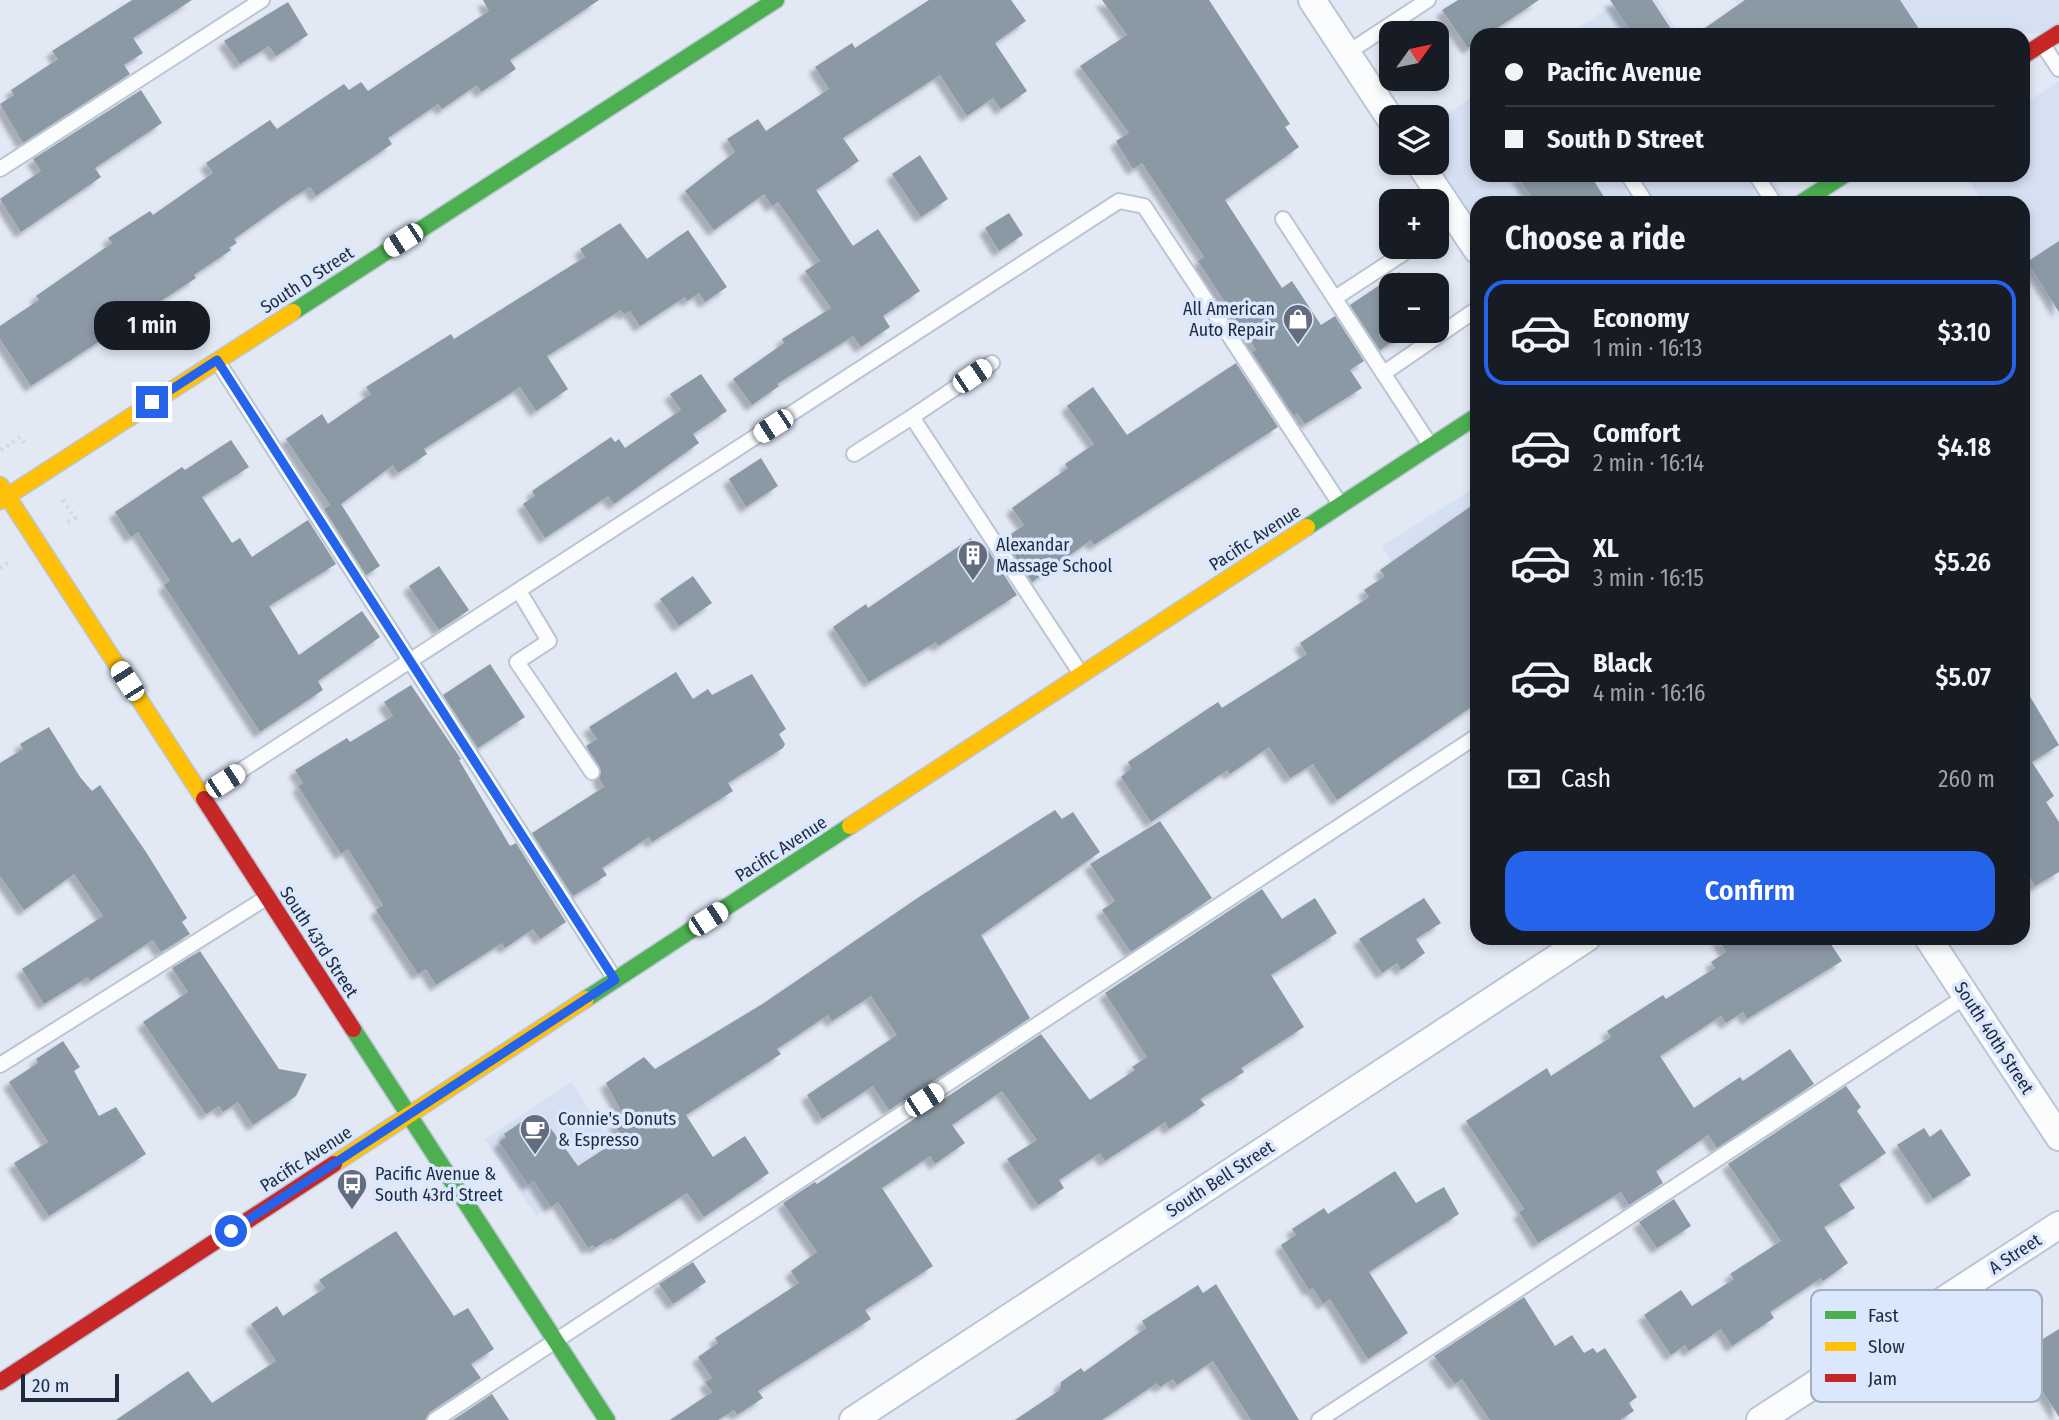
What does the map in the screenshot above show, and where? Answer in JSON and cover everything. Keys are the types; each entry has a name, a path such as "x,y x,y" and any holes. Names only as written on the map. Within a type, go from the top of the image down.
{"street":[{"name":"South D Street","path":"2,494 217,360 776,0"},
{"path":"1312,0 1381,105"},
{"path":"2030,52 2059,33"},
{"path":"1812,196 1833,182"},
{"path":"1449,227 1470,244"},
{"name":"Pacific Avenue","path":"0,1382 1470,421"},
{"name":"South 43rd Street","path":"2,494 202,796 607,1420"},
{"name":"South Bell Street","path":"853,1420 1576,945"},
{"name":"South 40th Street","path":"1933,945 2059,1137"},
{"name":"A Street","path":"1959,1290 2059,1225"},
{"name":"A Street","path":"1760,1420 1811,1387"}],"lane":[{"path":"0,169 262,0"},
{"path":"1347,53 1428,0"},
{"path":"2042,44 2059,69"},
{"path":"202,796 1119,201 1144,206 1341,505"},
{"path":"1283,219 1431,446"},
{"path":"1335,298 1395,259"},
{"path":"1384,373 1470,314"},
{"path":"217,360 615,980"},
{"path":"854,454 992,363"},
{"path":"912,417 1081,675"},
{"path":"519,591 549,641 517,662 592,772"},
{"path":"435,1420 1470,741"},
{"path":"0,1065 267,897"},
{"path":"1319,1420 1966,996"}],"path":[{"path":"0,568 10,562"}],"shaded area":[{"path":"1621,0 1657,0 1675,28 1578,28"},
{"path":"1735,0 2059,0 2059,33 2030,33 2030,28 1753,28"},
{"path":"2059,81 2059,318 2030,274 2030,196 1978,196 1970,182 2030,182 2030,100"},
{"path":"1470,99 1470,182 1776,182 1784,196 1470,196 1470,240 1449,208 1449,189 1436,189 1427,175 1449,175 1449,113"},
{"path":"1470,490 1470,686 1382,546"},
{"path":"571,1082 622,1159 536,1216 485,1139"}],"building":[{"path":"132,0 192,0 133,38 143,53 124,65 130,74 23,143 0,104 14,95 11,90 58,59 52,51"},
{"path":"483,0 599,0 510,60 516,69 481,92 477,85 442,109 438,104 388,138 392,144 316,196 310,187 293,197 234,239 237,243 229,248 231,250 194,275 196,278 31,386 0,339 0,326 39,300 36,296 112,243 108,238 150,211 153,215 213,173 206,163 270,120 277,129 344,84 349,90 361,82 368,91 489,11"},
{"path":"929,0 1011,0 1026,21 995,43 1027,91 1001,109 993,98 967,116 940,75 843,138 859,161 816,190 853,246 878,229 920,291 883,316 890,327 861,347 853,336 777,384 779,386 752,405 733,379 784,343 782,339 831,308 805,271 820,261 778,202 772,206 764,194 714,230 685,191 735,152 727,139 758,119 766,131 829,89 815,67 852,43 855,48"},
{"path":"1102,0 1209,0 1290,124 1285,127 1299,147 1225,200 1282,288 1292,281 1321,325 1335,316 1364,361 1350,370 1362,388 1305,424 1297,413 1294,416 1252,352 1256,350 1198,261 1204,257 1142,163 1133,169 1116,141 1129,133 1080,66 1127,35"},
{"path":"1458,0 1539,0 1497,28 1470,28 1468,48 1442,10"},
{"path":"1610,0 1652,0 1670,28 1628,28"},
{"path":"1745,0 1900,0 1918,28 1705,28"},
{"path":"288,2 308,35 276,56 269,46 240,64 224,41"},
{"path":"141,90 162,123 95,168 101,177 21,232 0,199 41,171 33,159"},
{"path":"920,155 948,199 921,217 892,174"},
{"path":"1522,182 1594,182 1604,196 1530,196"},
{"path":"1009,213 1023,235 999,251 985,228"},
{"path":"620,223 647,259 688,230 727,287 705,302 699,293 687,301 685,297 640,326 630,311 624,314 621,310 547,356 568,389 536,411 520,387 424,449 427,454 398,473 393,465 341,504 380,566 366,575 324,509 330,505 286,439 322,414 328,424 371,394 366,387 451,334 454,339 585,257 580,249"},
{"path":"2059,241 2059,312 2030,267 2030,260"},
{"path":"1379,285 1379,343 1390,343 1380,350 1350,305"},
{"path":"1236,363 1278,427 1094,545 1091,540 1032,582 1004,539 1024,525 1012,508 1068,468 1065,464 1094,444 1067,406 1093,387 1127,435"},
{"path":"701,374 727,411 693,434 699,443 614,504 608,496 545,538 523,504 535,496 532,491 611,437 615,442 619,439 625,448 681,410 670,394"},
{"path":"231,440 249,467 202,497 232,543 240,538 252,557 308,520 336,564 269,606 299,655 362,611 380,637 318,681 323,690 260,732 164,585 170,581 138,532 131,537 115,512 182,467 185,470"},
{"path":"761,458 778,486 746,507 729,479"},
{"path":"1470,507 1470,708 1337,800 1313,764 1290,778 1269,747 1230,774 1227,770 1151,822 1121,777 1131,768 1128,762 1218,702 1222,708 1307,654 1300,643 1369,597 1364,590 1385,576 1380,570"},
{"path":"971,538 982,555 988,550 1017,595 938,646 936,642 869,682 833,627 866,604 868,608"},
{"path":"439,566 469,610 439,630 409,586"},
{"path":"693,576 712,603 679,626 660,599"},
{"path":"490,664 525,717 478,748 443,695"},
{"path":"676,672 693,699 708,689 712,695 752,674 786,729 779,734 785,744 783,748 728,783 733,791 652,842 649,837 602,868 607,875 573,896 532,833 604,787 599,778 600,767 586,746 597,739 589,727"},
{"path":"411,685 461,759 459,760 510,846 516,843 566,922 540,939 533,929 505,948 502,943 436,985 426,969 418,974 376,910 383,905 348,849 341,854 298,786 303,783 295,770 347,738 350,742 393,716 384,702"},
{"path":"2030,697 2059,745 2032,762 2054,796 2046,802 2059,822 2059,872 2035,886 2030,878"},
{"path":"49,727 80,777 92,791 100,785 146,852 187,918 182,922 190,934 161,952 153,940 90,981 88,977 44,1004 22,969 103,916 74,874 24,910 0,876 0,763 23,749 20,744"},
{"path":"1055,810 1062,819 1073,812 1100,852 981,935 1030,1018 889,1110 873,1086 822,1119 807,1095 897,1035 871,996 832,1021 828,1015 777,1049 781,1054 686,1115 713,1157 745,1136 769,1173 704,1217 687,1193 613,1240 611,1238 595,1248 593,1245 588,1248 558,1202 551,1207 534,1181 528,1185 499,1142 506,1137 504,1134 530,1116 533,1120 536,1118 544,1130 549,1126 578,1166 623,1137 614,1124 625,1118 606,1083 644,1057 655,1069 764,1003 922,895"},
{"path":"1160,821 1212,898 1131,952 1102,910 1115,901 1090,864"},
{"path":"1262,889 1282,919 1315,898 1337,933 1271,975 1304,1027 1241,1068 1244,1072 1200,1099 1205,1105 1169,1129 1165,1122 1105,1161 1100,1153 1059,1180 1064,1188 1038,1205 1007,1159 1037,1140 1002,1091 952,1125 965,1143 935,1164 930,1156 882,1188 933,1266 865,1310 871,1319 758,1391 763,1398 737,1415 734,1410 718,1420 670,1420 712,1392 705,1382 712,1378 698,1357 718,1343 715,1338 799,1283 791,1271 817,1252 783,1203 815,1182 817,1184 1041,1034 1090,1100 1135,1070 1132,1067 1147,1057 1105,993"},
{"path":"1424,898 1441,923 1416,939 1425,953 1401,970 1397,963 1382,973 1359,939"},
{"path":"1722,945 1832,945 1842,961 1747,1019 1743,1012 1726,1023 1721,1016 1660,1056 1694,1108 1740,1077 1743,1081 1790,1049 1814,1084 1717,1148 1708,1135 1656,1171 1663,1183 1629,1205 1621,1192 1538,1243 1519,1212 1524,1209 1466,1121 1547,1068 1551,1076 1611,1037 1607,1031 1663,995 1666,999 1715,968 1711,962 1726,952"},
{"path":"200,951 279,1069 307,1074 296,1096 253,1125 238,1102 223,1112 219,1106 206,1114 143,1022 188,992 172,968"},
{"path":"63,1041 80,1067 74,1071 99,1116 116,1107 146,1154 49,1216 14,1163 48,1142 9,1082 38,1063 36,1059"},
{"path":"1846,1086 1861,1107 1857,1111 1886,1153 1839,1184 1855,1208 1824,1227 1848,1263 1770,1312 1774,1318 1732,1346 1721,1329 1689,1351 1685,1345 1671,1355 1644,1315 1681,1290 1692,1306 1734,1279 1730,1274 1781,1241 1728,1164"},
{"path":"1924,1128 1930,1137 1941,1129 1971,1175 1933,1199 1897,1145"},
{"path":"1395,1171 1416,1203 1444,1187 1459,1214 1369,1272 1408,1333 1368,1359 1330,1299 1323,1304 1313,1288 1309,1290 1281,1245 1296,1235 1292,1229 1324,1208 1328,1214"},
{"path":"1674,1199 1691,1226 1657,1248 1639,1222"},
{"path":"396,1231 454,1316 468,1308 494,1349 471,1364 481,1378 430,1412 425,1420 116,1420 188,1371 212,1403 276,1361 251,1324 277,1306 283,1316 325,1288 319,1280"},
{"path":"693,1262 706,1282 673,1304 659,1284"},
{"path":"1216,1284 1299,1420 1251,1420 1213,1361 1177,1385 1173,1379 1160,1387 1157,1383 1102,1420 1015,1420 1060,1390 1061,1382 1081,1368 1084,1372 1146,1328 1142,1321 1198,1285 1203,1293"},
{"path":"1524,1297 1555,1346 1572,1335 1584,1353 1593,1348 1597,1353 1605,1348 1637,1397 1629,1403 1634,1411 1620,1420 1490,1420 1462,1379 1455,1384 1434,1356"},
{"path":"2059,1329 2059,1417 2042,1390 2042,1340"},
{"path":"492,1394 509,1420 453,1420"}],"traffic: fast":[{"path":"293,312 776,0"},
{"path":"1812,196 1833,182"},
{"path":"1307,527 1470,421"},
{"path":"586,999 850,826"},
{"path":"353,1029 607,1420"}],"traffic: slow":[{"path":"0,501 293,312"},
{"path":"0,485 204,799"},
{"path":"850,826 1307,527"},
{"path":"334,1164 586,999"}],"traffic: jam":[{"path":"2030,52 2059,33"},
{"path":"204,799 353,1029"},
{"path":"0,1382 334,1164"}],"place":[{"name":"All American Auto Repair","path":"1298,346"},
{"name":"Alexandar Massage School","path":"973,582"},
{"name":"Connie's Donuts & Espresso","path":"535,1156"},
{"name":"Pacific Avenue & South 43rd Street","path":"352,1211"}],"route":[{"path":"152,402 217,360 615,980 231,1231"}]}
